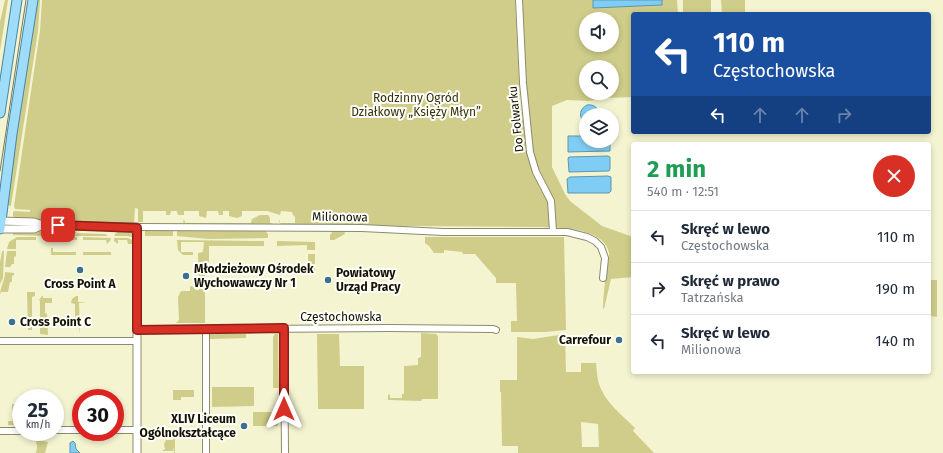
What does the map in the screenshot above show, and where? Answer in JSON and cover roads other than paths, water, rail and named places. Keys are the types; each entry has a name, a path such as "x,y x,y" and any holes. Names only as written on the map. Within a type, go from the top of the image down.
{"main road":[{"path":"0,113 17,0"},
{"path":"0,225 12,134 33,0"}],"street":[{"name":"Do Folwarku","path":"518,0 522,83 530,152 536,172 551,201 553,231"},
{"name":"Milionowa","path":"0,225 34,222 43,225 137,228 355,228 443,232 553,231 577,234 598,243 605,256 603,278"},
{"path":"137,228 137,453"},
{"path":"284,328 285,453"},
{"name":"Częstochowska","path":"137,330 284,328 450,328 496,330"},
{"path":"206,329 206,453"},
{"path":"0,341 137,340"},
{"path":"124,430 137,430"},
{"path":"0,431 12,431"}],"water":[{"path":"593,0 662,0 662,5 593,8"},
{"path":"587,105 592,105 597,108 583,108"},
{"path":"568,136 579,136 579,148 610,148 610,151 568,152"},
{"path":"569,157 610,157 609,171 569,172"},
{"path":"570,177 611,177 611,191 609,193 568,193 567,179"},
{"path":"73,441 75,443 76,449 80,453 70,453 70,443"}],"tram line":[{"path":"0,171 26,0"}],"place":[{"name":"Cross Point A","path":"80,270"},
{"name":"Młodzieżowy Ośrodek Wychowawczy Nr 1","path":"186,276"},
{"name":"Powiatowy Urząd Pracy","path":"328,280"},
{"name":"Cross Point C","path":"12,322"},
{"name":"Carrefour","path":"619,340"},
{"name":"XLIV Liceum Ogólnokształcące","path":"244,426"}],"park label":[{"name":"Rodzinny Ogród Działkowy „Księży Młyn”","path":"416,105"}]}
